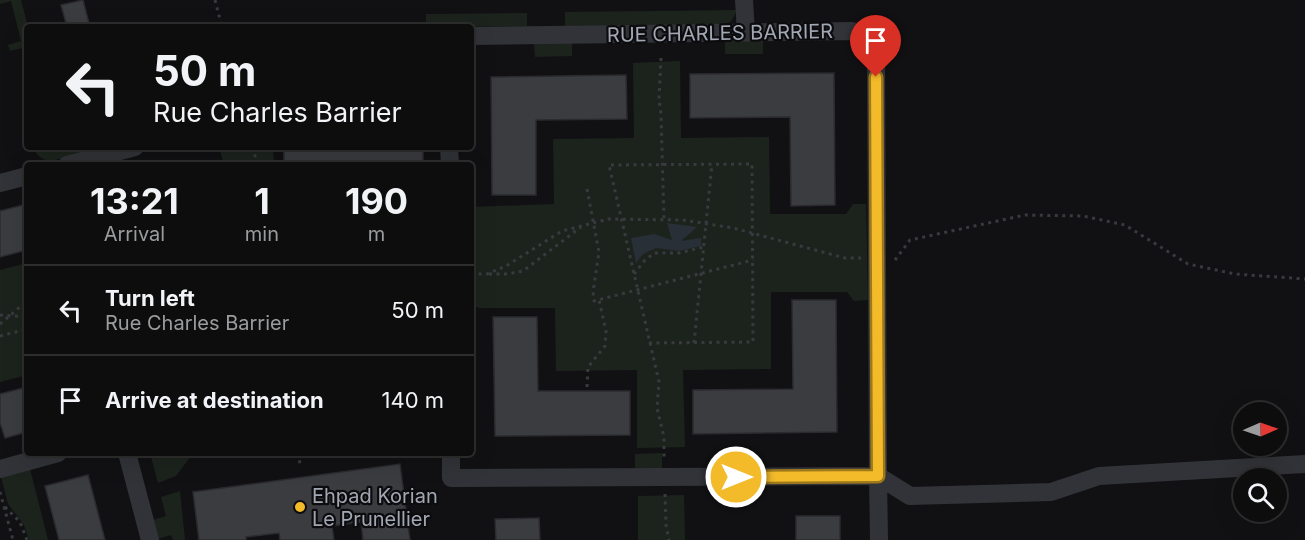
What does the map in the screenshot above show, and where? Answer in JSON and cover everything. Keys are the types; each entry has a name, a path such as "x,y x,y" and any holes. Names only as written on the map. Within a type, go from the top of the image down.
{"street":[{"path":"744,0 746,33"},
{"name":"RUE CHARLES BARRIER","path":"474,36 852,31 868,39 876,53 879,540"},
{"path":"78,162 124,150"},
{"path":"0,183 24,177"},
{"path":"0,469 47,456"},
{"path":"128,456 150,540"},
{"path":"451,456 451,478 878,476 910,496 1051,492 1099,476 1305,464"}],"path":[{"path":"215,0 221,24"},
{"path":"661,58 659,99 664,220"},
{"path":"694,343 712,164"},
{"path":"649,343 753,342 752,164 609,165 649,343 659,382 657,408 664,437 666,525 669,540"},
{"path":"587,189 600,252 593,292 594,302 753,260"},
{"path":"487,274 506,266 562,231 608,219 664,220 706,224 752,233 845,258 893,264 910,240 1025,216 1083,216 1125,225 1188,264 1235,274 1305,279"},
{"path":"474,274 507,274 523,271 584,224"},
{"path":"634,274 645,260 655,253 680,253 704,247"},
{"path":"587,387 588,367 605,345 606,331 599,300"},
{"path":"0,324 24,303"},
{"path":"0,316 24,317"},
{"path":"0,336 24,330"},
{"path":"299,456 300,464"},
{"path":"0,492 12,540"},
{"path":"4,506 20,522 27,540"}],"shaded area":[{"path":"0,0 21,0 27,24 24,24 24,55 22,48 10,51 8,45 21,41 11,1 0,4"},
{"path":"737,10 731,22 725,24 565,26 565,12"},
{"path":"527,13 527,26 426,24 426,14"},
{"path":"763,40 763,54 725,54 725,41"},
{"path":"572,42 572,56 535,57 534,43"},
{"path":"680,61 681,138 769,137 770,214 846,214 853,204 866,204 868,300 854,301 847,292 771,292 771,369 683,370 685,447 637,448 637,370 556,371 555,308 474,306 474,207 554,204 553,139 634,138 633,63"},
{"path":"35,150 93,150 51,161 45,160"},
{"path":"220,150 273,150 274,162 223,162"},
{"path":"667,223 697,227 681,241 701,238 701,246 679,251 656,248 643,254 636,263 631,238 654,234 672,240"},
{"path":"24,264 24,376 0,382 0,270"},
{"path":"662,453 662,472 648,473 641,468 635,468 635,454"},
{"path":"151,456 191,456 176,476 158,483"},
{"path":"30,469 48,540 29,540 24,525 8,504 1,477"},
{"path":"180,491 185,540 173,540 171,535 158,539 153,520 166,516 161,497"},
{"path":"684,495 685,540 638,540 638,496"}],"building":[{"path":"83,0 89,24 66,24 61,5"},
{"path":"834,73 835,205 791,206 790,117 690,118 690,74"},
{"path":"626,75 627,119 536,120 536,195 492,195 491,77"},
{"path":"284,150 423,150 423,162 284,162"},
{"path":"24,205 24,251 0,257 0,211"},
{"path":"792,300 836,300 837,432 693,434 693,390 793,389"},
{"path":"493,317 537,317 538,391 630,391 630,435 495,436"},
{"path":"24,388 24,433 5,438 0,423 0,394"},
{"name":"Ehpad Korian Le Prunellier","path":"400,464 410,540 363,540 361,522 332,526 334,540 280,540 279,533 246,537 246,540 199,540 193,492"},
{"path":"88,475 105,540 59,540 45,486"},
{"path":"796,516 840,516 840,540 796,540"},
{"path":"539,518 540,540 496,540 495,519"}],"place":[{"name":"Ehpad Korian Le Prunellier","path":"300,507"}],"route":[{"path":"736,477 878,476 876,77"}]}
